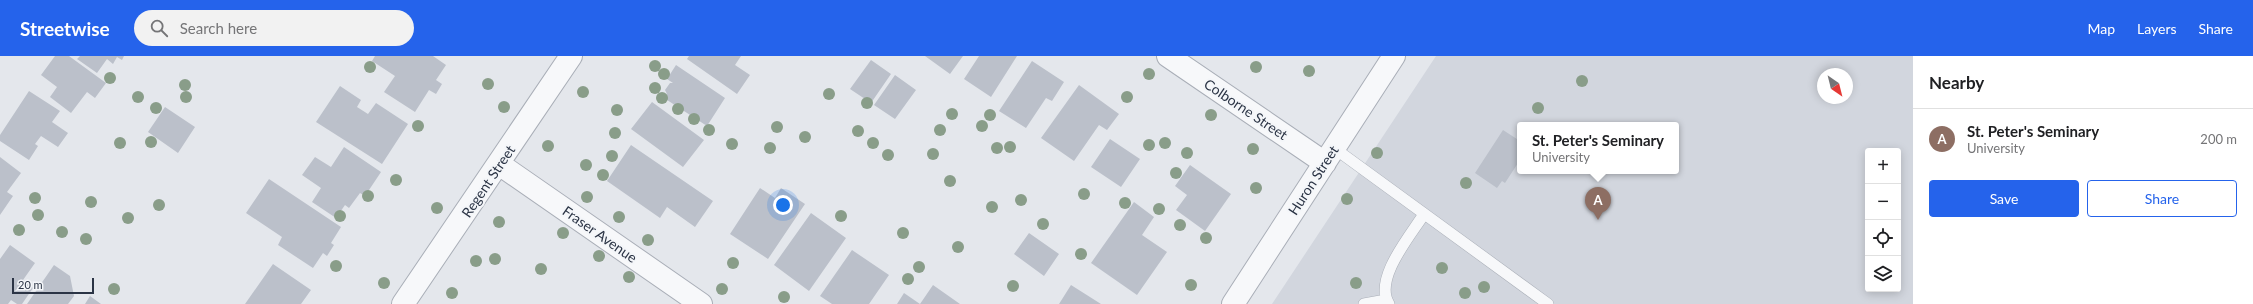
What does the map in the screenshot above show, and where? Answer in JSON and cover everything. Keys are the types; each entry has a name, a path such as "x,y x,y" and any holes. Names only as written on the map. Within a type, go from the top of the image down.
{"street":[{"name":"Regent Street","path":"403,304 500,164 572,56"},
{"name":"Colborne Street","path":"1168,56 1329,156"},
{"name":"Huron Street","path":"1233,304 1394,56"},
{"name":"Fraser Avenue","path":"500,164 701,304"}],"lane":[{"path":"1329,156 1424,214 1548,304"},
{"path":"1364,304 1388,302 1385,288 1388,270 1424,214"}],"shaded area":[{"path":"1436,56 1913,56 1913,304 1272,304"}],"building":[{"path":"55,56 69,56 106,83 95,98 87,92 71,113 50,97 57,87 41,75"},
{"path":"80,56 124,56 122,60 117,57 113,64 107,59 97,73 77,59"},
{"path":"375,56 433,56 446,65 436,80 442,84 436,94 429,90 415,112 384,92 395,76 372,61"},
{"path":"689,56 741,56 735,65 750,75 737,94 687,59"},
{"path":"925,56 963,56 950,74"},
{"path":"979,56 1017,56 991,97 964,79"},
{"path":"871,60 891,74 871,103 850,89"},
{"path":"1032,61 1064,82 1052,101 1046,98 1026,128 999,111"},
{"path":"676,65 725,98 707,126 664,98 667,94 665,90 670,83 673,83 667,79"},
{"path":"895,75 916,90 895,119 874,105"},
{"path":"1079,85 1119,114 1107,130 1099,125 1074,161 1041,138"},
{"path":"340,86 361,100 357,107 368,114 376,103 408,124 382,164 316,122"},
{"path":"29,91 60,111 52,122 68,133 58,147 41,136 35,144 38,146 29,160 0,141 0,135"},
{"path":"652,102 704,140 683,167 631,129"},
{"path":"165,107 195,127 178,153 148,132"},
{"path":"1503,130 1517,139 1517,165 1505,183 1502,181 1497,188 1475,173"},
{"path":"1110,139 1140,159 1121,187 1091,167"},
{"path":"631,145 713,201 695,227 667,207 660,218 607,181"},
{"path":"344,147 381,172 365,196 360,193 349,208 345,205 336,218 312,202 321,188 302,175 315,157 331,167"},
{"path":"0,157 21,173 7,192 13,196 0,215"},
{"path":"1190,165 1231,194 1205,231 1176,210 1187,195 1175,186"},
{"path":"269,179 341,227 331,243 334,245 327,256 323,253 313,268 278,245 282,237 246,213"},
{"path":"760,188 775,198 781,188 805,204 768,259 730,234"},
{"path":"1134,202 1154,217 1142,235 1167,252 1137,295 1091,263"},
{"path":"811,213 846,238 809,291 774,265"},
{"path":"1029,233 1059,254 1044,276 1014,254"},
{"path":"10,245 35,263 23,280 33,288 22,304 17,304 11,300 8,304 0,304 0,259"},
{"path":"852,250 889,275 869,304 832,304 820,296"},
{"path":"273,264 311,290 301,304 245,304"},
{"path":"54,265 70,276 74,296 68,304 27,304"},
{"path":"933,285 960,304 920,304"},
{"path":"1071,285 1101,304 1059,304"},
{"path":"904,293 920,304 897,304"},
{"path":"90,296 101,304 85,304"}],"place":[{"name":"St. Peter's Seminary","path":"1598,220"}]}
